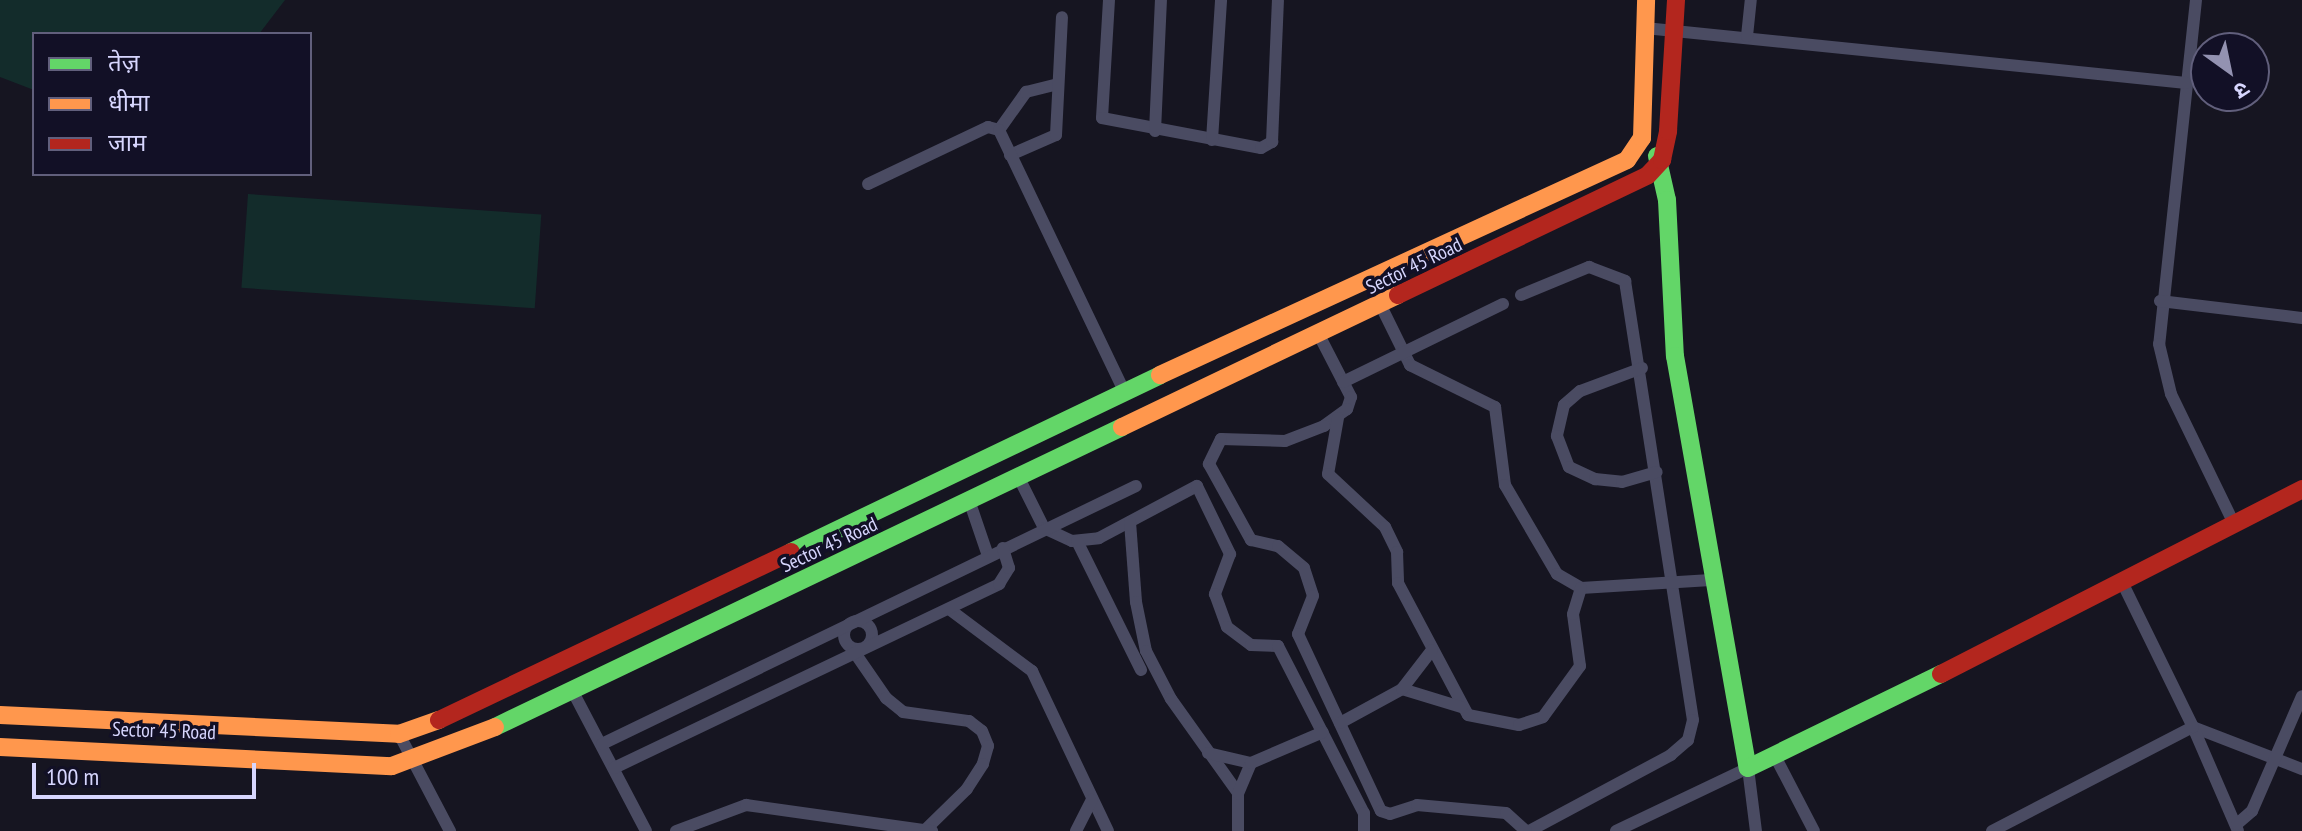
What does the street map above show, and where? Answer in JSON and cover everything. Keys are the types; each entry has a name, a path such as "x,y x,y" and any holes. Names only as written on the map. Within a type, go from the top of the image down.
{"street":[{"path":"1109,0 1100,113 1107,122 1261,148 1272,142 1278,0"},
{"path":"1155,131 1161,0"},
{"path":"1212,140 1221,0"},
{"path":"1646,0 1640,141 1662,160"},
{"path":"1676,0 1662,160 1675,356 1711,580 1748,768 1756,831"},
{"path":"1747,36 1751,0"},
{"path":"2196,0 2160,301 2161,365 2234,524"},
{"path":"1010,155 1056,135 1055,85 1062,17"},
{"path":"1645,28 1675,28 2186,83"},
{"path":"999,130 1026,92 1055,85"},
{"path":"868,184 988,127 999,130"},
{"path":"999,130 1124,391"},
{"name":"Sector 45 Road","path":"0,715 399,734 466,709 1124,391 1627,160 1640,141"},
{"name":"Sector 45 Road","path":"0,747 392,766 414,761 970,503 1381,306 1635,182 1662,160"},
{"path":"1338,418 1285,441 1255,444 1225,438 1209,464 1251,540 1278,546 1304,568 1313,596 1298,634 1385,813 1417,805 1506,813 1528,831 1671,755 1688,740 1693,720 1628,288 1620,276 1589,267 1521,295"},
{"path":"2160,301 2302,318"},
{"path":"1343,382 1503,304"},
{"path":"1381,306 1402,353 1415,369 1486,398 1495,407 1505,485 1557,574 1581,588 1711,580"},
{"path":"1319,335 1351,397 1338,418 1328,474 1385,527 1397,552 1398,583 1461,707"},
{"path":"1642,368 1580,391 1564,405 1557,436 1569,467 1595,479 1622,482 1657,472"},
{"path":"1019,478 1044,528 1077,541 1099,538 1197,486 1230,554 1215,594 1227,627 1251,645 1278,646 1364,813 1364,831"},
{"path":"602,744 1136,486"},
{"path":"1616,831 1748,768 1776,758 2301,489"},
{"path":"970,503 988,556"},
{"path":"1130,522 1146,651 1208,753 1238,793"},
{"path":"1077,541 1141,670"},
{"path":"614,768 999,584 1009,568 1003,548"},
{"path":"2122,582 2193,727 2237,828 2252,811 2302,696"},
{"path":"1402,689 1461,707 1478,720 1519,725 1543,717 1580,666 1573,614 1581,588"},
{"path":"949,609 1032,671 1108,831"},
{"path":"860,650 871,631 865,624 852,623 846,629 846,642 860,650 886,698 903,712 969,721 982,731 988,746 983,764 967,789 925,830"},
{"path":"1340,723 1402,689 1432,650"},
{"path":"572,690 646,831"},
{"path":"1992,831 2193,727 2302,769"},
{"path":"1208,753 1251,763 1323,732"},
{"path":"399,734 450,831"},
{"path":"1776,758 1814,831"},
{"path":"1238,831 1238,793 1251,763"},
{"path":"1076,831 1092,800"},
{"path":"676,831 746,805 932,831"}],"green space":[{"path":"0,0 285,0 261,32 32,32 32,89 0,77"},
{"path":"248,194 541,215 535,308 241,288"}],"traffic: fast":[{"path":"1657,156 1667,200 1675,356 1748,768 1941,674"},
{"path":"791,552 1160,375"},
{"path":"495,727 1122,427"}],"traffic: slow":[{"path":"1160,375 1627,160 1642,138 1646,0"},
{"path":"1122,427 1398,295"},
{"path":"0,715 399,734 439,720"},
{"path":"0,747 392,766 495,727"}],"traffic: jam":[{"path":"1398,295 1648,175 1662,160 1668,131 1676,0"},
{"path":"1941,674 2302,489"},
{"path":"439,720 791,552"}]}
